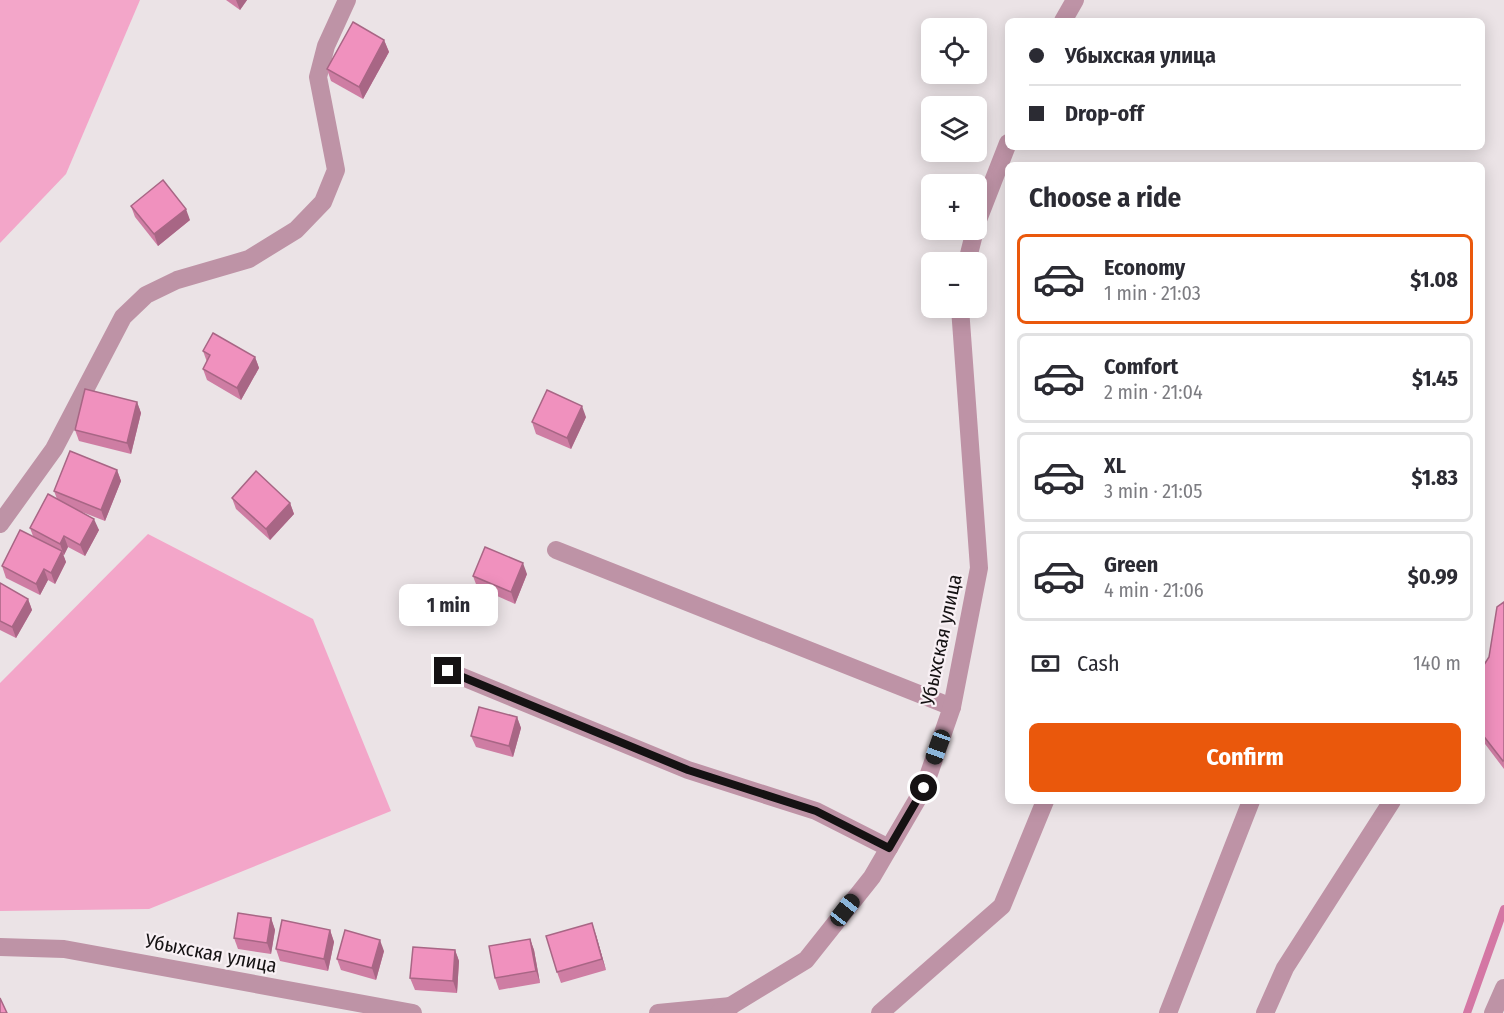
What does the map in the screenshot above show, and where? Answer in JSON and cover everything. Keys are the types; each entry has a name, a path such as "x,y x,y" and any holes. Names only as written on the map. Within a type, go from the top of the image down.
{"street":[{"path":"0,524 54,449 103,351 123,318 146,295 177,280 249,259 296,230 323,202 336,170 318,77 326,46 347,0"},
{"path":"1065,18 1075,0"},
{"path":"987,197 1005,150"},
{"name":"Убыхская улица","path":"658,1013 726,1009 806,960 872,877 924,788 952,706 979,568 961,318"},
{"path":"556,550 952,706"},
{"path":"448,671 688,770 816,811 889,848"},
{"path":"880,1013 1002,906 1044,804"},
{"path":"1168,1013 1250,804"},
{"path":"1265,1013 1285,968 1390,804"},
{"name":"Убыхская улица","path":"0,947 64,949 413,1013"},
{"path":"1493,1013 1504,988"}],"shaded area":[{"path":"0,0 140,0 66,174 0,243"},
{"path":"148,534 313,619 391,811 149,909 0,911 0,683"}],"building":[{"path":"353,22 384,40 359,87 327,69"},
{"path":"163,180 186,209 154,234 131,206"},
{"path":"213,333 255,357 237,388 203,369 210,355 203,351"},
{"path":"85,389 137,402 127,443 75,430"},
{"path":"547,390 582,406 567,438 532,422"},
{"path":"70,451 117,470 101,510 54,491"},
{"path":"256,471 290,503 266,529 232,498"},
{"path":"48,494 94,519 80,545 64,536 60,544 30,528"},
{"path":"20,530 62,551 51,573 44,569 36,584 2,566"},
{"path":"485,547 523,563 511,592 473,576"},
{"path":"0,583 28,599 12,627 0,621"},
{"path":"1504,602 1503,761 1485,738 1485,663 1489,657 1497,607"},
{"path":"479,707 517,717 509,746 471,736"},
{"path":"238,913 271,918 267,943 234,938"},
{"path":"282,920 330,930 324,959 276,949"},
{"path":"592,923 602,959 557,972 546,936"},
{"path":"345,930 380,940 372,968 337,959"},
{"path":"530,939 536,971 495,978 489,946"},
{"path":"413,947 455,950 453,981 410,978"},
{"path":"0,998 7,1013 0,1013"}],"waterway":[{"path":"1467,1013 1504,909"}],"route":[{"path":"448,671 688,770 816,811 889,848 924,788"}]}
